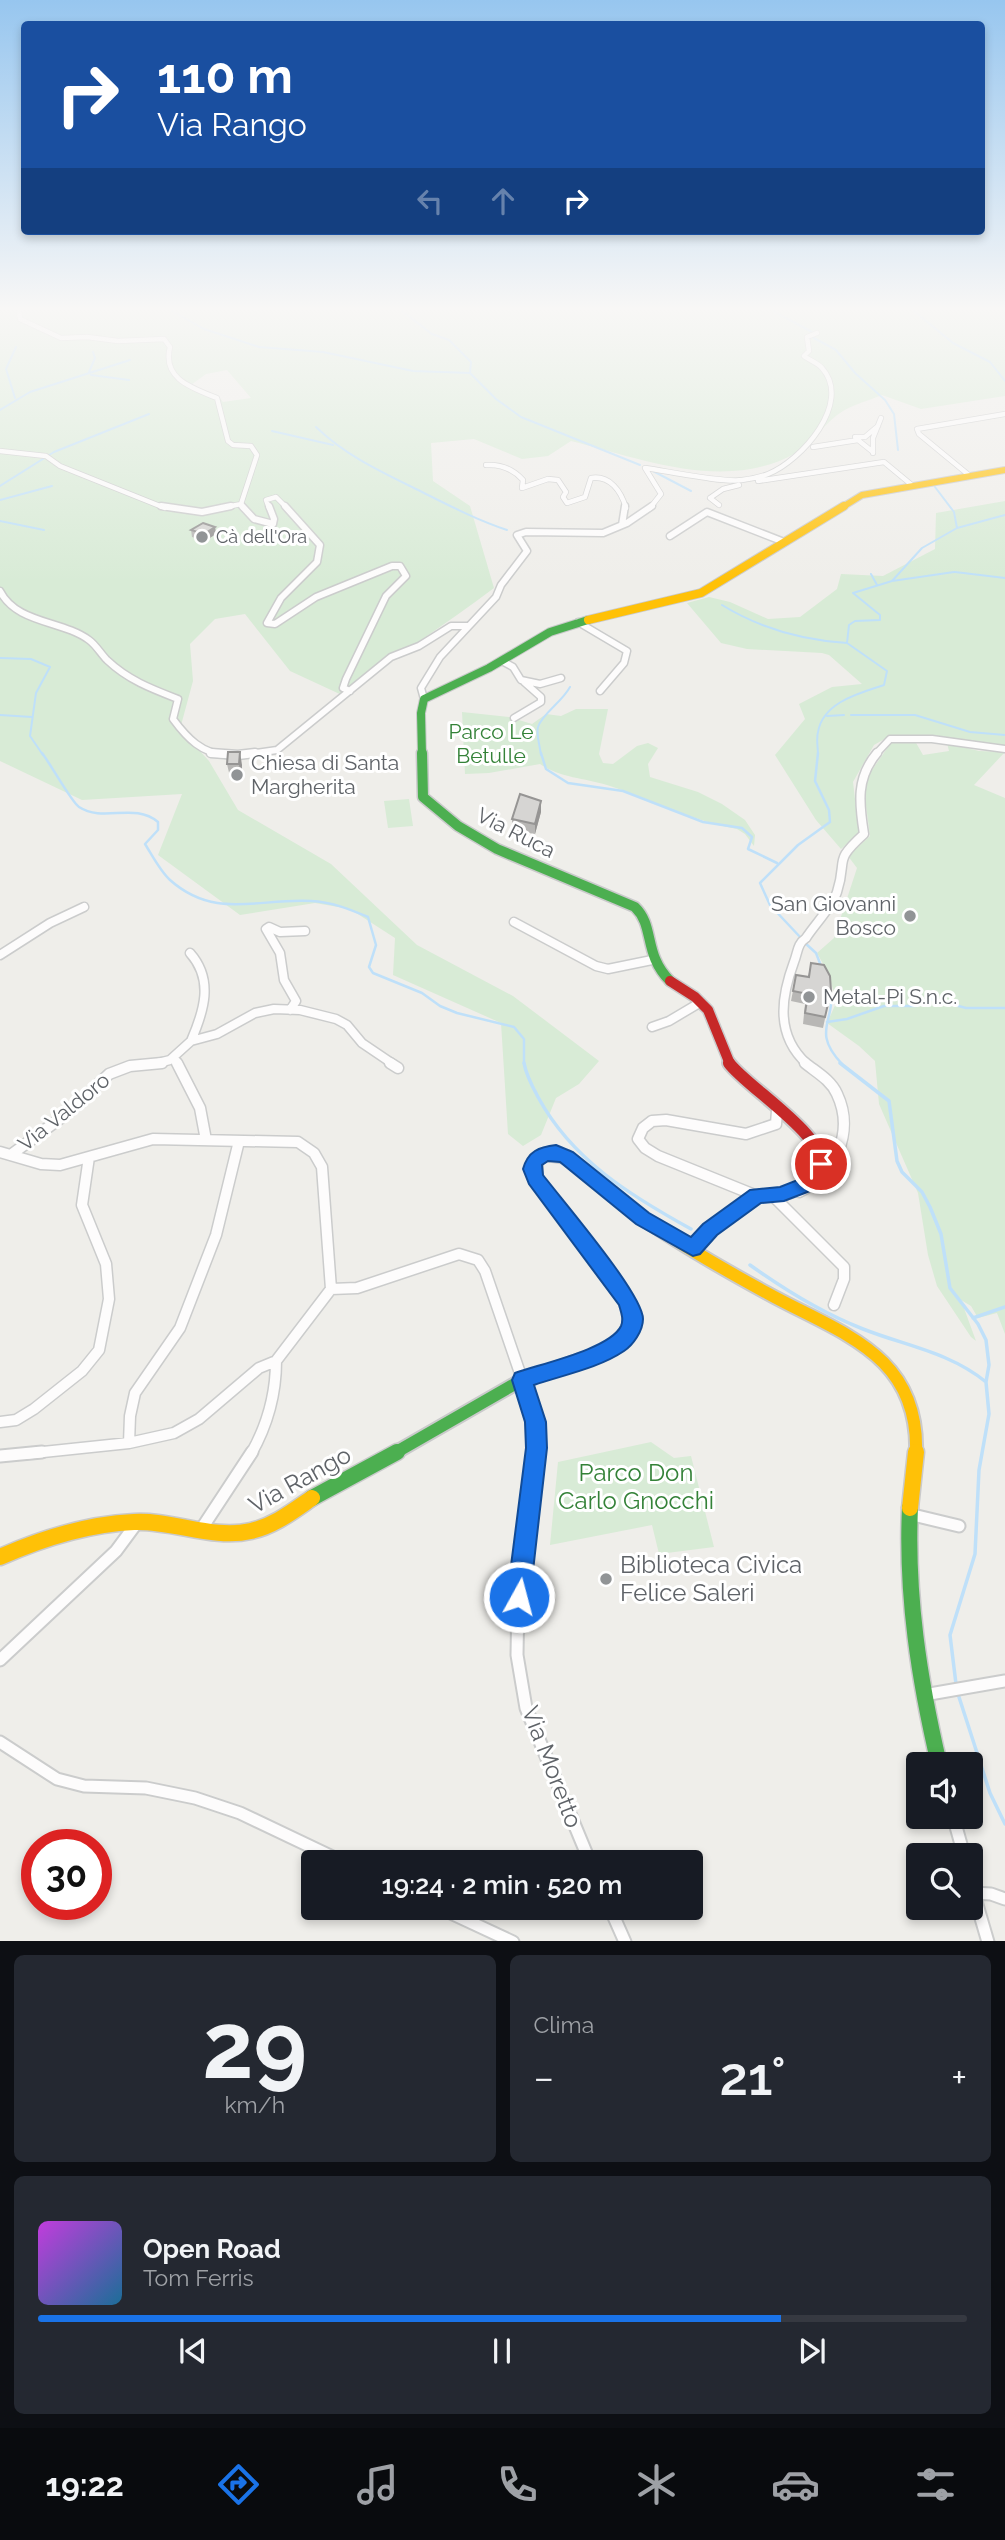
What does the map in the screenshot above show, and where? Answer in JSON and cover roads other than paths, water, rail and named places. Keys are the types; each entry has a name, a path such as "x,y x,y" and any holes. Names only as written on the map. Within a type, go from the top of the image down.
{"street":[{"path":"218,402 231,444 250,445 257,454 241,504 244,511 269,525 274,519 266,500 276,498 310,531 320,545 317,562 281,598 267,620 270,625 324,593 392,566 400,566 404,570 406,576 386,596 346,679 343,688 350,691"},
{"path":"622,525 654,505 661,494 657,483 645,468 738,481 769,474 793,458 825,421 832,402"},
{"path":"970,476 916,429 1005,414"},
{"path":"873,452 873,438 881,418"},
{"path":"822,439 841,441 865,437 878,426"},
{"path":"813,447 858,440 913,486"},
{"path":"0,451 46,456 60,467 169,509 202,512 241,504"},
{"path":"719,505 710,498 731,486 884,462"},
{"path":"486,465 494,464 513,471 523,480 522,488 550,477 557,478 564,484 566,492 563,497 567,503 585,497 594,476 601,477 618,489 626,507 622,525"},
{"path":"424,699 502,661 550,632 578,622 701,593 862,495 1005,471"},
{"path":"952,479 964,481 1005,471"},
{"path":"670,536 707,512 784,542"},
{"name":"Via Ruca","path":"622,525 603,533 526,532 517,535 527,551 501,585 496,597 467,626 429,672 421,688 424,699 423,797 431,807 487,843 528,864 636,907 646,917 652,960"},
{"path":"0,591 4,599 20,612 88,639 108,661 135,682 178,699 173,719 178,729 201,749 213,754 238,755 277,750 391,657 419,646 451,626 467,626"},
{"path":"578,622 627,651 624,663 600,691"},
{"path":"502,661 513,667 541,698 541,702 514,718"},
{"path":"522,680 540,684 561,678"},
{"path":"777,1111 776,1124 746,1134 666,1120 652,1121 643,1128 638,1139 645,1148 658,1156 757,1196 813,1188 824,1179 842,1137 836,1093 800,1058 782,1003 803,940 837,893 841,859 845,851 864,834 859,783 890,739 906,737 1005,749"},
{"path":"0,955 50,923 84,907"},
{"path":"514,922 596,966 608,969 652,960 660,972 701,1002 712,1017 720,1052 733,1069 777,1111 789,1118 820,1153 821,1164 817,1177 808,1184 778,1194"},
{"path":"290,1010 296,1001 284,981 285,970 266,929 269,927 280,932 305,931"},
{"path":"190,953 205,972 202,1012 191,1041 175,1059 199,1108 206,1129 206,1140"},
{"path":"652,1027 669,1021 701,1002"},
{"path":"191,1041 200,1041 229,1029 263,1009 290,1010 330,1016 345,1024 363,1043 398,1068"},
{"name":"Via Valdoro","path":"12,1154 69,1112 109,1073 175,1059"},
{"path":"0,1152 45,1165 63,1164 153,1139 293,1140 304,1144 318,1157 322,1167 331,1289 276,1361 259,1368 199,1419 174,1433 129,1443 0,1456"},
{"path":"129,1443 130,1416 135,1394 180,1328 216,1235 239,1141"},
{"name":"Via Rango","path":"0,1557 35,1540 91,1525 158,1522 202,1528 232,1536 259,1530 325,1490 523,1380 619,1344 628,1334 633,1319 628,1301 536,1179 532,1169 534,1160 544,1154 556,1153 567,1157 642,1219 693,1248"},
{"path":"0,1422 16,1420 33,1409 82,1371 99,1350 109,1299 106,1264 82,1205 89,1157"},
{"path":"778,1194 844,1266 844,1279 834,1305"},
{"path":"757,1196 710,1230 693,1248 787,1303 857,1337 879,1355 905,1391 913,1411 915,1430 908,1564 937,1752"},
{"path":"331,1289 357,1288 445,1258 469,1255 478,1260 485,1271 523,1380"},
{"path":"202,1528 263,1433 278,1385 276,1361"},
{"name":"Via Moretto","path":"523,1380 536,1422 536,1448 519,1597 517,1655 526,1708 585,1850"},
{"path":"909,1514 959,1526"},
{"path":"0,1660 116,1551 136,1524"},
{"path":"930,1695 1005,1681"},
{"path":"0,1742 57,1779 84,1786 146,1788 195,1798 240,1814 317,1850"},
{"path":"983,1891 1005,1899"},
{"path":"467,1920 513,1941"},
{"path":"615,1920 625,1941"},
{"path":"982,1920 988,1941"}],"waterway":[{"path":"0,410 14,402"},
{"path":"500,402 521,417 640,465"},
{"path":"886,402 894,414 898,450"},
{"path":"0,486 54,452 149,414"},
{"path":"316,427 353,456 380,471 507,530"},
{"path":"272,431 333,445"},
{"path":"651,470 691,491"},
{"path":"0,500 52,486"},
{"path":"935,487 954,512 957,528"},
{"path":"957,528 1005,515"},
{"path":"0,521 44,530"},
{"path":"892,581 922,548 957,528"},
{"path":"892,581 954,572"},
{"path":"955,572 1005,578"},
{"path":"871,574 877,585"},
{"path":"847,643 849,625 855,621 880,620 880,615 853,593 892,581"},
{"path":"722,605 752,621 782,632 847,643"},
{"path":"818,754 818,732 827,713 844,700 884,685 887,671 847,643"},
{"path":"0,658 31,659 50,667 36,693 30,736 43,755"},
{"path":"541,755 538,727 570,687"},
{"path":"0,715 32,717"},
{"path":"827,716 844,715"},
{"path":"851,715 915,715 970,732 1005,735"},
{"path":"42,753 79,807 99,813 139,813 158,822 158,830 145,844 166,876 187,892 204,900 220,903 319,902 340,906 368,917 376,945 369,967 373,973 422,993 440,1006 457,1013 514,1027 524,1039 524,1063"},
{"path":"541,753 546,769 568,783 623,791 703,822 742,828 752,837 748,849 777,863"},
{"path":"801,938 770,905 760,883 798,845 830,822 829,810 815,781 818,754"},
{"path":"805,943 816,953 821,966"},
{"path":"828,1022 830,988"},
{"path":"828,1022 847,1019 884,1006 916,1006 924,1000 932,999 966,1008 1005,1008"},
{"path":"828,1022 828,1042 842,1064"},
{"path":"524,1063 531,1085 552,1119 586,1158 625,1189 691,1229"},
{"path":"840,1063 889,1101 897,1161 902,1172 922,1192 930,1207 941,1234 950,1288 973,1318"},
{"path":"750,1265 833,1316 957,1363 986,1382"},
{"path":"973,1318 1005,1307"},
{"path":"973,1318 986,1340 989,1365 986,1382"},
{"path":"956,1684 950,1635 975,1554 979,1470 989,1414 986,1382"},
{"path":"958,1694 990,1793 1005,1824"}],"place":[{"name":"Cà dell'Ora","path":"202,537"},
{"name":"Chiesa di Santa Margherita","path":"237,775"},
{"name":"San Giovanni Bosco","path":"910,916"},
{"name":"Metal-Pi S.n.c.","path":"809,997"},
{"name":"Biblioteca Civica Felice Saleri","path":"606,1579"}],"park label":[{"name":"Parco Le Betulle","path":"491,744"},
{"name":"Parco Don Carlo Gnocchi","path":"636,1487"}]}
